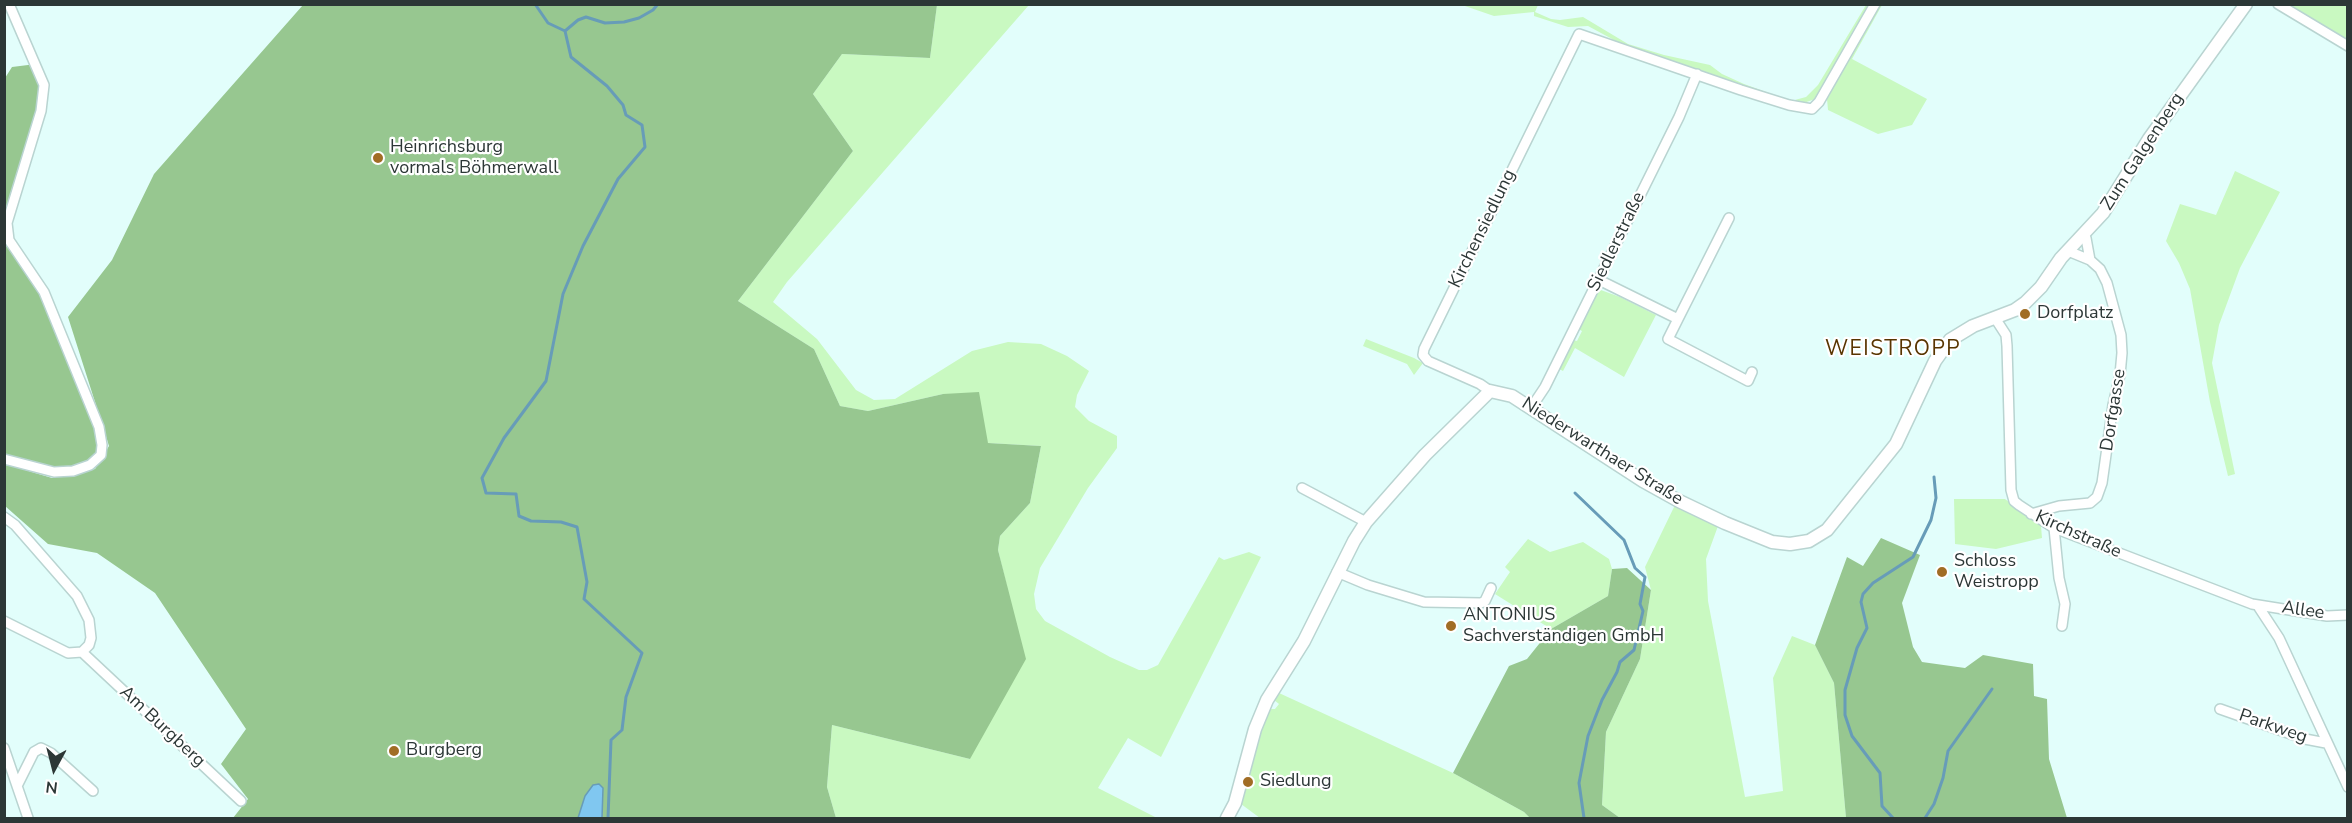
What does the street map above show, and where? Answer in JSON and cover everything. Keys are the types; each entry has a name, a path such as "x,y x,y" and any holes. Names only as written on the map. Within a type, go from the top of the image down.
{"street":[{"path":"4,459 54,472 73,471 90,465 101,455 102,445 99,427 44,292 9,240 7,223 44,98 42,79 9,4"},
{"path":"1697,74 1789,105 1812,109 1819,102 1875,4"},
{"name":"Zum Galgenberg","path":"1995,318 2015,310 2033,296 2068,251 2103,213 2149,139 2246,4"},
{"path":"2278,4 2348,46"},
{"name":"Kirchensiedlung","path":"1490,391 1428,361 1423,355 1424,349 1579,34 1697,74"},
{"name":"Siedlerstraße","path":"1532,408 1545,387 1680,117 1697,74"},
{"path":"1729,218 1668,339 1748,381 1752,372"},
{"name":"Dorfgasse","path":"2031,514 2059,506 2090,503 2097,497 2102,483 2122,353 2118,319 2107,283 2100,269 2090,260 2086,238 2083,236"},
{"path":"2068,251 2090,260"},
{"path":"1599,280 1678,319"},
{"name":"Niederwarthaer Straße","path":"1490,391 1512,396 1643,481 1679,501 1757,537 1790,544 1809,541 1827,530 1896,444 1941,350 1950,340 1962,332 1995,318"},
{"name":"Kirchstraße","path":"1995,318 2006,335 2011,496 2014,501 2054,528 2258,606"},
{"path":"1227,819 1267,700 1304,641 1337,572 1366,522 1425,455 1490,391"},
{"path":"1302,488 1366,522"},
{"path":"4,517 15,525 77,596 92,631 89,645 82,652 74,654 62,651 4,621"},
{"path":"2054,528 2059,578 2065,604 2062,626"},
{"path":"1337,572 1368,585 1424,602 1480,603 1485,601 1491,588"},
{"path":"2258,606 2279,638 2348,787"},
{"name":"Allee","path":"2258,606 2326,616 2348,615"},
{"name":"Am Burgberg","path":"82,652 241,801"},
{"name":"Parkweg","path":"2220,709 2305,739 2326,743"},
{"path":"4,748 28,819"},
{"path":"17,786 34,752 41,748 51,753 93,790"}],"green space":[{"path":"303,5 937,5 930,58 842,54 813,94 853,151 738,301 814,349 840,406 868,411 943,394 979,392 988,443 1041,446 1030,503 1000,536 998,550 1026,659 970,759 832,725 827,787 836,818 602,818 603,788 586,796 578,818 233,818 248,799 221,764 246,729 155,593 97,553 48,544 5,506 5,464 52,478 95,469 109,446 68,317 112,260 154,174"},
{"path":"937,5 1029,5 787,282 773,302 817,339 856,390 874,400 895,399 972,351 1008,342 1041,344 1067,356 1089,371 1077,395 1075,407 1089,421 1117,436 1117,448 1088,488 1040,568 1034,594 1036,609 1045,621 1110,657 1139,670 1147,670 1158,665 1219,557 1224,560 1249,552 1261,557 1161,757 1128,738 1098,788 1157,818 836,818 827,787 832,725 970,759 1007,587 998,550 1000,536 1030,503 1041,446 988,443 943,394 868,411 840,406 814,349 738,301 853,151 813,94 842,54 930,58"},
{"path":"1462,5 1538,5 1535,12 1551,19 1583,17 1628,44 1710,65 1722,74 1744,84 1791,101 1806,97 1818,85 1866,5 1872,5 1823,90 1815,99 1801,104 1742,88 1627,47 1588,26 1568,27 1534,16 1534,12 1494,16"},
{"path":"1879,5 1882,5 1852,59 1927,99 1912,125 1878,134 1828,110 1827,99"},
{"path":"2290,5 2347,5 2347,42 2325,29"},
{"path":"36,64 41,111 7,223 9,240 44,292 102,445 90,465 54,472 5,459 5,78 12,67"},
{"path":"2235,171 2280,192 2240,268 2219,325 2212,363 2235,474 2228,476 2210,402 2190,289 2166,241 2180,204 2216,215"},
{"path":"1598,289 1656,315 1624,377 1575,348 1563,371 1559,369 1573,340 1577,341 1582,331 1578,329"},
{"path":"1366,339 1423,363 1414,375 1407,364 1363,346"},
{"path":"1954,499 2005,499 2041,526 2042,538 1996,549 1955,544"},
{"path":"1675,505 1718,526 1706,559 1708,601 1745,797 1783,791 1773,678 1792,636 1815,645 1834,683 1846,818 1620,818 1602,805 1606,732 1640,659 1651,590 1645,567"},
{"path":"1881,538 1920,555 1902,603 1913,647 1922,662 1965,668 1983,655 2033,664 2034,696 2047,699 2049,759 2067,818 1846,818 1834,683 1815,645 1847,557 1863,566"},
{"path":"1528,539 1550,552 1583,542 1609,559 1612,569 1608,596 1551,629 1495,594 1510,572 1505,567"},
{"path":"1627,568 1651,590 1640,659 1606,732 1602,805 1620,818 1530,818 1524,812 1453,773 1509,666 1527,659 1551,629 1608,596 1612,569"},
{"path":"1279,693 1453,773 1524,812 1530,818 1260,818 1241,804 1260,733 1269,709 1275,709 1279,704 1274,700"}],"water":[{"path":"599,784 603,788 602,818 578,818 585,796 593,785"}],"waterway":[{"path":"535,4 548,23 565,31"},
{"path":"608,818 611,740 622,730 626,697 642,653 584,599 587,582 577,527 561,522 531,521 519,516 516,494 486,493 482,478 504,438 546,381 563,294 583,246 618,179 645,147 642,125 626,115 623,105 607,86 571,57 565,31 578,20 586,17 605,23 639,18 653,10 658,4"},
{"path":"1893,818 1882,806 1880,773 1852,736 1845,715 1845,690 1857,648 1867,628 1861,602 1863,594 1873,583 1913,557 1931,520 1936,498 1934,477"},
{"path":"1575,493 1624,540 1635,568 1645,577 1640,604 1643,611 1634,650 1620,662 1588,736 1579,783 1584,818"},
{"path":"1925,818 1934,804 1943,778 1948,751 1992,689"}],"place":[{"name":"Heinrichsburg vormals Böhmerwall","path":"378,158"},
{"name":"Dorfplatz","path":"2025,314"},
{"name":"Schloss Weistropp","path":"1942,572"},
{"name":"ANTONIUS Sachverständigen GmbH","path":"1451,626"},
{"name":"Burgberg","path":"394,751"},
{"name":"Siedlung","path":"1248,782"}],"district":[{"name":"WEISTROPP","path":"1893,350"}]}
